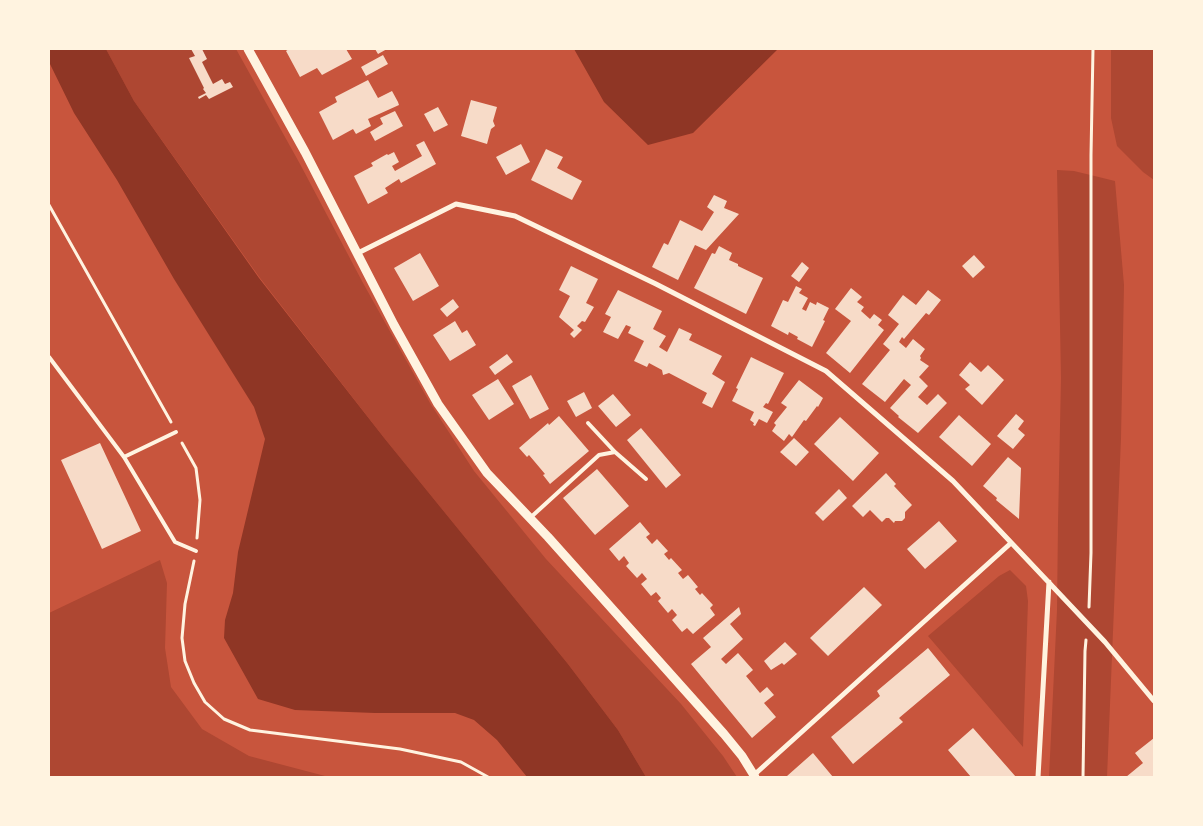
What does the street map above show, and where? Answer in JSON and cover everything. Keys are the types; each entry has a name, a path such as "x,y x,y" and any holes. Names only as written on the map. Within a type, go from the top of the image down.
{"street":[{"path":"248,49 306,152 394,325 438,404 487,473 530,518 724,734 742,756 754,776 1012,543"},
{"path":"358,253 456,204 515,216 656,284 826,371 952,481 1089,624 1154,700"},
{"path":"1038,777 1048,582"}],"lane":[{"path":"49,357 124,457 175,542 196,551"},
{"path":"588,423 615,452 646,479"},
{"path":"124,457 176,432"},
{"path":"530,518 599,455 615,452"}],"path":[{"path":"1082,777 1085,651 1089,624 1091,553 1091,155 1093,49"},
{"path":"49,205 196,468 200,500 196,551 185,604 182,638 185,661 194,683 205,702 224,719 250,730 408,751 461,762 488,777"}],"shaded area":[{"path":"49,49 106,49 134,101 259,278 385,439 568,664 618,730 646,777 527,777 497,740 474,720 455,713 295,710 258,699 224,638 225,620 233,593 238,552 265,439 254,407 174,279 117,180 74,113 49,62"},
{"path":"106,49 236,49 430,403 474,471 546,559 681,704 723,756 737,777 646,777 618,730 568,664 385,439 260,278 134,101"},
{"path":"574,49 778,49 693,133 648,145 604,102"},
{"path":"1111,49 1154,49 1154,180 1143,172 1117,146 1111,118"},
{"path":"1057,170 1074,171 1115,181 1124,285 1121,438 1107,777 1049,777 1057,610 1061,378"},
{"path":"160,560 167,583 165,648 171,687 202,729 249,756 325,776 366,777 49,777 49,613"},
{"path":"1010,570 1026,586 1028,601 1023,747 928,636 999,576"}],"building":[{"path":"191,49 202,49 207,59 202,62 213,84 222,79 225,84 230,82 233,87 209,99 206,95 199,99 198,97 206,93 189,58 195,56"},
{"path":"289,49 346,49 352,59 322,75 317,68 300,77 286,51"},
{"path":"375,49 387,49 378,54"},
{"path":"383,55 388,64 366,76 361,67"},
{"path":"368,80 378,98 392,91 399,105 368,119 371,126 356,134 353,129 333,140 319,112 337,102 335,97"},
{"path":"471,100 497,107 493,121 495,126 491,129 487,144 461,136"},
{"path":"438,107 448,125 434,132 424,114"},
{"path":"395,111 403,126 375,141 370,132 383,124 380,118"},
{"path":"424,141 436,164 401,183 399,179 385,188 388,193 368,204 354,176 373,166 371,163 394,152 399,162 392,166 395,171 422,156 416,145"},
{"path":"521,144 530,162 506,175 496,157"},
{"path":"546,149 563,157 557,168 582,181 572,200 531,180"},
{"path":"714,195 727,201 724,208 739,214 706,250 695,245 678,280 652,267 664,243 668,245 680,220 702,231 714,212 707,207"},
{"path":"719,246 732,253 729,260 763,278 746,314 694,288 712,253 715,254"},
{"path":"420,253 439,286 413,301 394,268"},
{"path":"974,255 985,267 973,278 962,266"},
{"path":"802,262 809,268 799,282 791,276"},
{"path":"571,266 598,279 586,303 594,307 585,322 582,321 577,326 582,330 574,338 570,334 574,330 559,317 570,296 559,290"},
{"path":"796,286 802,289 799,293 808,298 802,309 806,311 810,302 816,305 817,302 829,308 823,320 825,321 812,347 789,332 788,335 771,326 783,300 788,302"},
{"path":"851,288 862,297 857,302 864,307 861,311 870,319 874,314 882,320 878,325 884,330 850,373 826,353 851,321 835,309"},
{"path":"618,290 662,311 653,329 666,336 659,347 667,352 679,328 692,334 689,340 722,356 712,374 725,382 712,408 702,403 707,393 669,373 663,375 662,370 649,363 647,367 634,361 644,341 628,333 631,327 626,325 618,339 603,332 611,317 605,314"},
{"path":"928,290 941,300 929,315 926,313 904,339 902,337 899,342 906,348 913,339 925,349 920,356 920,360 929,366 919,377 928,386 918,397 927,405 938,394 947,403 918,433 890,408 911,385 904,379 885,402 862,384 890,350 883,344 899,324 888,315 903,295 916,305"},
{"path":"453,299 459,307 447,317 440,309"},
{"path":"455,321 462,333 467,330 476,345 450,361 433,335"},
{"path":"507,354 513,362 495,375 489,367"},
{"path":"751,357 784,373 768,404 766,403 763,407 773,412 767,423 759,419 755,426 750,420 754,412 732,401"},
{"path":"970,362 981,372 988,365 1004,380 982,405 965,389 970,385 959,375"},
{"path":"531,375 549,409 530,419 512,386"},
{"path":"498,379 514,404 489,420 472,395"},
{"path":"799,380 823,398 818,407 806,421 804,420 792,437 789,434 784,441 772,431 776,425 774,423 787,407 781,403"},
{"path":"584,392 592,408 576,417 567,401"},
{"path":"613,394 631,415 616,427 598,406"},
{"path":"1016,414 1024,421 1018,429 1025,435 1013,449 997,436"},
{"path":"959,415 991,444 972,466 939,437"},
{"path":"559,416 589,451 550,484 543,475 545,474 529,455 527,457 519,448"},
{"path":"840,417 879,453 853,481 814,444"},
{"path":"641,428 681,475 666,488 627,440"},
{"path":"794,438 809,452 796,466 780,452"},
{"path":"100,443 141,531 102,549 61,460"},
{"path":"1008,457 1021,468 1019,519 996,500 997,498 983,486"},
{"path":"597,469 629,506 595,535 563,498"},
{"path":"886,473 896,484 894,486 912,505 905,512 905,518 902,521 895,521 894,523 889,518 882,522 870,510 863,517 852,506"},
{"path":"839,489 847,498 823,521 815,513"},
{"path":"939,521 957,541 925,569 907,549"},
{"path":"640,522 650,534 646,537 652,544 657,539 668,551 664,554 669,560 671,558 682,570 678,573 683,579 688,575 698,587 695,589 700,595 702,593 713,605 710,608 715,615 693,634 687,628 682,632 672,620 677,615 672,609 668,613 658,601 661,598 656,592 651,596 641,584 647,579 642,573 637,578 626,566 629,563 624,556 619,561 609,549"},
{"path":"864,587 882,605 828,656 810,638"},
{"path":"739,607 741,614 730,624 743,639 721,659 726,664 738,653 753,670 746,676 760,693 767,687 774,695 764,703 776,717 752,738 691,664 711,647 703,638"},
{"path":"785,642 797,654 784,665 782,663 771,670 764,661"},
{"path":"928,648 950,675 899,718 903,722 853,764 831,737 880,696 877,691"},
{"path":"973,728 1016,777 971,777 948,750"},
{"path":"1154,738 1154,777 1126,777 1143,763 1135,753"},
{"path":"813,753 833,777 787,776"}]}
